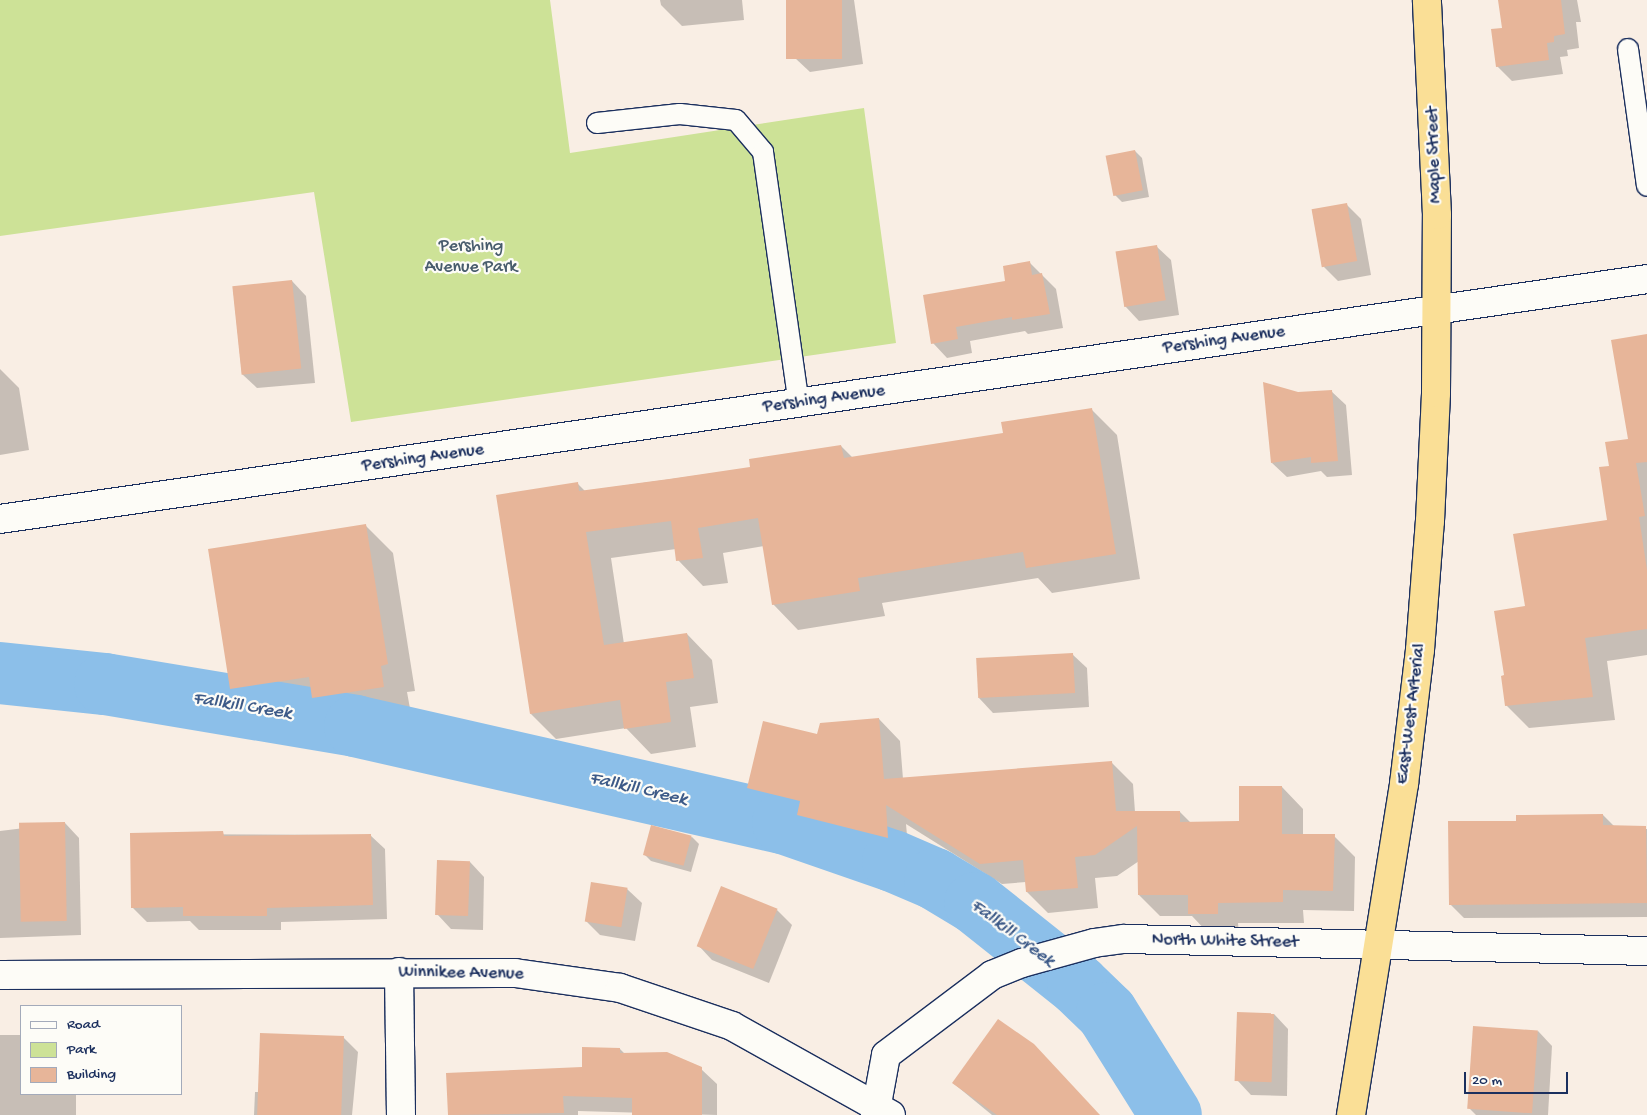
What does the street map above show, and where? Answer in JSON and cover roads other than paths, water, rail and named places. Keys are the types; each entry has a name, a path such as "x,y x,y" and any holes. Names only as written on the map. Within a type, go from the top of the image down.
{"highway":[{"name":"Maple Street","path":"1427,0 1436,153 1437,309"},
{"name":"East-West Arterial","path":"1351,1115 1379,946 1420,650 1433,466 1437,309"}],"street":[{"name":"Pershing Avenue","path":"0,519 1647,279"},
{"name":"North White Street","path":"880,1112 886,1055 977,985 1007,968 1070,949 1124,940 1647,951"},
{"path":"399,972 401,1115"},
{"name":"Winnikee Avenue","path":"0,975 515,972 620,988 732,1026 880,1112"}],"lane":[{"path":"1628,49 1647,186"},
{"path":"597,122 680,114 736,120 762,152 799,404"}],"waterway":[{"name":"Fallkill Creek","path":"0,673 105,684 355,726 783,823 893,861 935,879 975,903 1078,985 1107,1013 1171,1115"}],"park label":[{"name":"Pershing Avenue Park","path":"471,258"}]}
